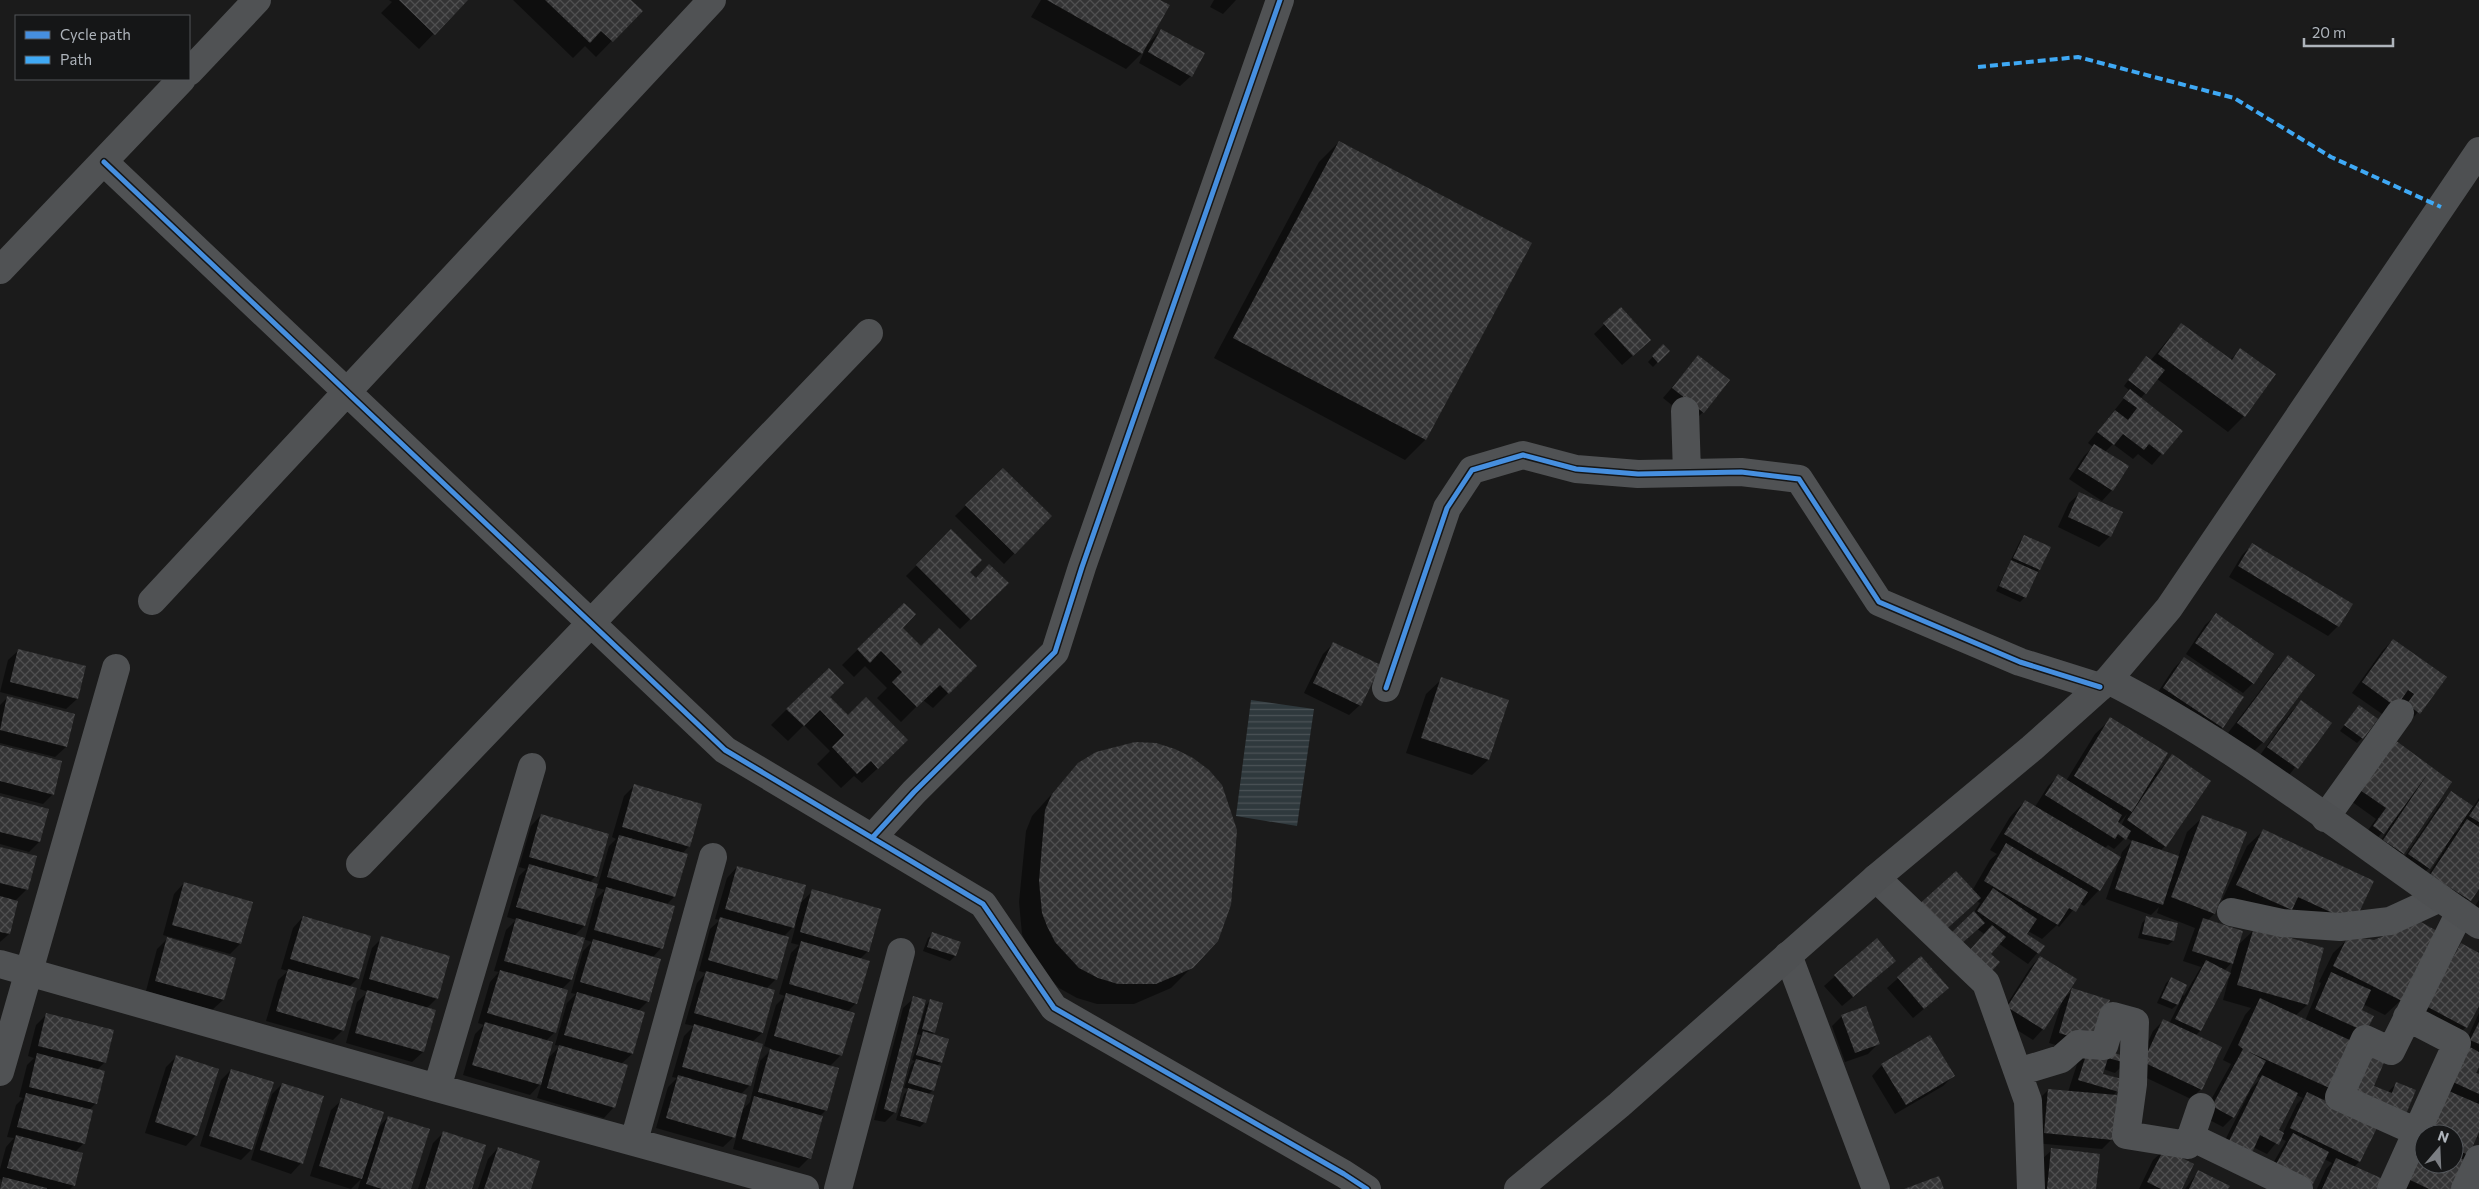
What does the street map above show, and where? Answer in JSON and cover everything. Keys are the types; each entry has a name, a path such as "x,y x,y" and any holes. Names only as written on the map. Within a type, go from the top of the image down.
{"main road":[{"path":"1518,1189 1619,1104 1876,878 2032,748 2104,684 2174,600 2479,151"},
{"path":"2104,684 2154,703 2206,735 2460,912"}],"street":[{"path":"190,71 257,0"},
{"path":"152,601 712,0"},
{"path":"872,838 914,792 1056,652 1082,567 1280,0"},
{"path":"0,270 181,80"},
{"path":"104,162 725,750 983,904 1054,1008 1367,1189"},
{"path":"360,864 869,333"},
{"path":"1686,410 1687,473"},
{"path":"1386,688 1447,508 1472,470 1522,455 1576,469 1638,474 1741,472 1799,479 1879,602 2020,662 2104,684"},
{"path":"0,1072 116,668"},
{"path":"2325,818 2400,713"},
{"path":"437,1088 532,767"},
{"path":"634,1141 713,857"},
{"path":"1876,878 1986,983 2028,1101 2031,1189"},
{"path":"2231,912 2282,923 2340,927 2460,912"},
{"path":"2414,1131 2339,1097 2365,1039 2391,1051 2460,912"},
{"path":"838,1189 901,952"},
{"path":"1788,955 1876,1189"},
{"path":"0,964 437,1088 805,1189"},
{"path":"2018,1072 2062,1059 2078,1044 2104,1046 2113,1016 2135,1022 2133,1084 2126,1135 2188,1145 2201,1107"},
{"path":"2407,1017 2457,1043 2421,1124"},
{"path":"2191,1137 2299,1189"},
{"path":"2391,1189 2414,1139"},
{"path":"2465,1189 2479,1159"}],"shaded area":[{"path":"1251,700 1314,709 1297,826 1236,816"}],"building":[{"path":"399,0 468,0 435,35"},
{"path":"545,0 631,0 643,11 613,42 601,31 590,43"},
{"path":"1047,0 1160,0 1170,5 1142,54"},
{"path":"1161,29 1205,53 1192,77 1148,52"},
{"path":"1339,141 1532,243 1426,440 1233,338"},
{"path":"1621,307 1651,340 1633,356 1603,323"},
{"path":"2181,323 2232,360 2240,348 2276,374 2245,417 2158,354"},
{"path":"1663,344 1670,351 1658,363 1652,356"},
{"path":"1698,355 1730,380 1704,413 1672,388"},
{"path":"2146,356 2165,370 2146,394 2128,380"},
{"path":"2130,389 2183,431 2163,455 2149,444 2144,450 2123,434 2114,445 2097,432 2115,410 2128,420 2137,408 2123,398"},
{"path":"2094,444 2129,466 2113,491 2078,469"},
{"path":"1003,468 1052,516 1015,554 965,505"},
{"path":"2079,492 2123,512 2111,537 2068,517"},
{"path":"951,529 982,560 970,572 976,578 989,564 1009,583 971,620 916,565"},
{"path":"2024,535 2051,547 2040,570 2013,558"},
{"path":"2252,543 2353,604 2339,627 2238,566"},
{"path":"2011,560 2038,572 2026,598 1999,586"},
{"path":"904,603 916,614 903,628 921,646 939,628 977,666 949,694 940,685 917,707 892,682 902,672 881,651 870,663 857,649"},
{"path":"2216,613 2274,654 2254,684 2195,643"},
{"path":"2393,639 2447,677 2420,714 2407,704 2414,694 2408,690 2396,707 2362,682"},
{"path":"1333,642 1381,665 1361,706 1313,683"},
{"path":"18,649 86,666 78,699 10,682"},
{"path":"2288,655 2315,675 2264,743 2237,723"},
{"path":"2184,657 2244,697 2223,728 2163,688"},
{"path":"829,668 844,683 830,697 848,715 866,697 908,740 878,769 871,761 857,774 832,747 844,735 820,710 804,726 786,709"},
{"path":"1441,677 1509,700 1489,760 1421,738"},
{"path":"7,696 75,714 67,747 0,730"},
{"path":"2301,700 2332,723 2298,769 2267,747"},
{"path":"2359,705 2378,719 2363,739 2344,725"},
{"path":"2110,717 2168,753 2132,812 2074,776"},
{"path":"2395,740 2452,782 2404,854 2383,840 2429,772 2384,834 2373,826 2386,808 2360,790"},
{"path":"1135,742 1156,743 1175,749 1193,758 1209,770 1222,785 1237,830 1231,905 1218,941 1193,968 1156,984 1118,984 1098,978 1079,968 1055,942 1047,926 1042,913 1039,881 1045,810 1052,794 1078,763 1096,752"},
{"path":"0,745 62,761 54,795 0,781"},
{"path":"2172,754 2211,781 2166,847 2127,820"},
{"path":"2058,774 2122,815 2118,822 2131,831 2126,840 2118,834 2115,839 2045,795"},
{"path":"634,784 702,804 690,847 622,827"},
{"path":"2451,791 2473,806 2430,869 2408,854"},
{"path":"0,796 49,809 40,842 0,832"},
{"path":"2025,800 2121,857 2100,891 2004,834"},
{"path":"2479,801 2479,822 2469,816"},
{"path":"541,814 609,834 597,877 529,857"},
{"path":"2202,815 2247,832 2215,914 2171,897"},
{"path":"2467,819 2479,827 2479,889 2471,901 2430,875"},
{"path":"2263,829 2374,881 2354,923 2298,897 2292,910 2236,885"},
{"path":"619,835 688,854 675,897 607,877"},
{"path":"2132,840 2179,856 2163,905 2115,889"},
{"path":"2006,843 2088,892 2076,912 2069,908 2058,925 1984,881"},
{"path":"0,847 37,856 28,890 0,883"},
{"path":"529,864 598,884 585,926 516,907"},
{"path":"737,866 806,885 794,928 725,909"},
{"path":"1956,871 1981,898 1941,934 1916,907"},
{"path":"184,882 253,902 241,944 172,925"},
{"path":"606,887 675,906 663,949 594,930"},
{"path":"1993,888 2037,919 2027,934 2045,946 2039,954 1977,911"},
{"path":"812,889 881,909 869,952 800,932"},
{"path":"0,896 18,901 10,934 0,932"},
{"path":"1974,911 1985,923 1961,944 1951,933"},
{"path":"303,916 371,936 359,979 290,959"},
{"path":"2146,916 2178,923 2174,941 2142,934"},
{"path":"720,917 789,937 777,980 708,960"},
{"path":"516,918 585,938 572,980 504,961"},
{"path":"2203,918 2243,931 2233,964 2192,951"},
{"path":"2419,921 2437,931 2402,1001 2333,966 2348,936 2374,940"},
{"path":"1992,925 2006,937 1991,954 2000,962 1991,972 1968,952"},
{"path":"2254,927 2324,948 2308,1005 2237,985"},
{"path":"932,932 961,942 956,956 927,947"},
{"path":"381,936 450,956 438,999 369,979"},
{"path":"167,937 236,958 224,1000 155,981"},
{"path":"1877,938 1896,961 1853,997 1834,975"},
{"path":"593,939 661,959 649,1002 580,982"},
{"path":"801,941 870,961 857,1004 789,984"},
{"path":"2461,943 2479,953 2479,1006 2467,1028 2426,1006"},
{"path":"1921,956 1949,988 1924,1009 1897,977"},
{"path":"2040,956 2077,979 2044,1030 2007,1007"},
{"path":"2206,960 2231,973 2201,1031 2175,1019"},
{"path":"288,969 357,988 344,1031 276,1011"},
{"path":"500,970 568,990 556,1033 487,1013"},
{"path":"706,971 775,990 763,1033 694,1013"},
{"path":"2331,972 2371,990 2362,1010 2374,1016 2366,1032 2315,1009"},
{"path":"2171,977 2187,985 2178,1005 2161,998"},
{"path":"2072,988 2110,1000 2096,1044 2059,1033"},
{"path":"367,990 436,1010 424,1052 355,1033"},
{"path":"577,992 645,1012 633,1054 564,1035"},
{"path":"786,993 855,1013 842,1056 774,1036"},
{"path":"913,996 926,1000 896,1113 884,1109"},
{"path":"2260,998 2356,1043 2334,1090 2247,1051 2266,1061 2234,1118 2212,1106 2243,1049 2238,1045"},
{"path":"930,999 943,1003 935,1033 922,1029"},
{"path":"1866,1006 1880,1044 1855,1053 1841,1015"},
{"path":"46,1013 114,1030 106,1063 38,1046"},
{"path":"2163,1019 2222,1047 2202,1090 2143,1062"},
{"path":"485,1022 553,1042 541,1085 472,1065"},
{"path":"2479,1022 2479,1044 2470,1040"},
{"path":"694,1024 763,1044 751,1086 682,1067"},
{"path":"923,1031 949,1039 942,1063 916,1055"},
{"path":"1930,1035 1955,1076 1906,1105 1881,1064"},
{"path":"559,1045 628,1065 615,1108 547,1088"},
{"path":"2089,1046 2128,1057 2126,1063 2108,1058 2103,1074 2122,1079 2119,1092 2078,1080"},
{"path":"2371,1046 2388,1053 2374,1086 2392,1093 2396,1082 2416,1090 2404,1119 2350,1096"},
{"path":"2470,1047 2479,1052 2479,1067 2476,1073 2479,1074 2479,1094 2453,1082"},
{"path":"770,1049 839,1068 827,1111 758,1092"},
{"path":"37,1053 105,1071 97,1104 29,1087"},
{"path":"176,1055 219,1069 197,1136 155,1122"},
{"path":"916,1059 941,1066 934,1091 908,1083"},
{"path":"231,1069 274,1082 252,1150 209,1136"},
{"path":"678,1075 747,1095 735,1138 666,1118"},
{"path":"2262,1075 2298,1093 2279,1130 2284,1133 2279,1145 2260,1135 2251,1155 2228,1143"},
{"path":"282,1083 324,1096 303,1164 260,1150"},
{"path":"908,1088 934,1095 926,1123 900,1116"},
{"path":"2048,1089 2117,1095 2113,1140 2044,1133"},
{"path":"2444,1089 2479,1104 2479,1132 2469,1155 2464,1153 2464,1124 2429,1124"},
{"path":"2307,1092 2378,1126 2360,1162 2290,1128"},
{"path":"26,1093 93,1110 85,1144 17,1127"},
{"path":"754,1096 823,1116 811,1159 742,1139"},
{"path":"341,1098 384,1112 362,1179 319,1166"},
{"path":"388,1116 430,1129 411,1189 382,1189 366,1184"},
{"path":"443,1131 486,1145 472,1189 425,1189"},
{"path":"2293,1133 2329,1152 2312,1186 2275,1166"},
{"path":"16,1135 83,1153 75,1186 7,1168"},
{"path":"498,1147 540,1161 531,1189 484,1189"},
{"path":"2051,1148 2100,1154 2096,1189 2047,1189"},
{"path":"2164,1149 2194,1164 2182,1189 2161,1189 2147,1182"},
{"path":"2336,1158 2383,1179 2378,1189 2322,1189"},
{"path":"2414,1161 2414,1174 2460,1174 2453,1189 2429,1189 2406,1178"},
{"path":"2198,1170 2230,1186 2228,1189 2189,1189"},
{"path":"1939,1176 1944,1189 1904,1189"},
{"path":"3,1177 47,1188 47,1189 0,1189"}],"marked path":[{"path":"1978,67 2078,57 2234,98 2331,157 2441,207"}],"cycle path":[{"path":"872,838 914,792 1055,652 1082,567 1280,0"},
{"path":"104,162 725,750 983,904 1054,1008 1367,1189"},
{"path":"1386,688 1447,508 1472,470 1523,455 1576,469 1638,474 1741,472 1799,479 1879,602 2020,662 2100,687"}]}
